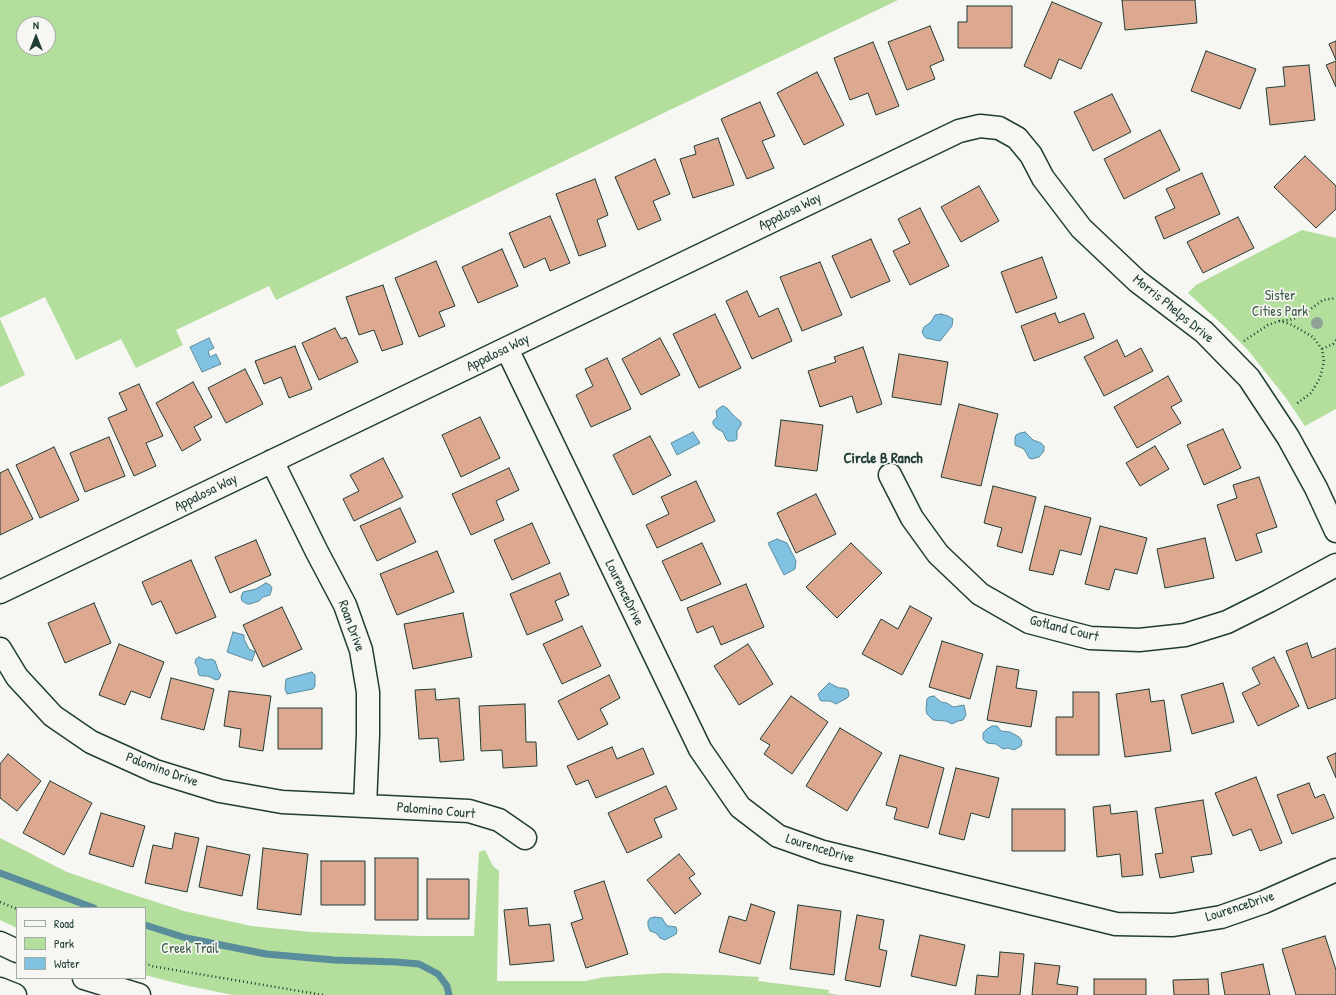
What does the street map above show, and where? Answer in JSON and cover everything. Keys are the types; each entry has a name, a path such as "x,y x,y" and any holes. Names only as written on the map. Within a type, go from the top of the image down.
{"street":[{"name":"Appalosa Way","path":"0,592 959,131 980,126 999,128"},
{"name":"Morris Phelps Drive","path":"999,128 1017,138 1031,155 1043,178 1081,228 1137,281 1204,332 1249,378 1292,443 1336,530"},
{"name":"LourenceDrive","path":"507,349 700,749 740,807 778,836 823,852 1116,924 1173,925 1221,916 1264,902 1336,870"},
{"name":"Roan Drive","path":"272,462 345,605 361,650 368,692 365,806"},
{"name":"Gotland Court","path":"890,476 912,518 938,554 980,594 1029,622 1090,638 1139,640 1185,635 1227,622 1336,565"},
{"name":"Palomino Drive","path":"0,649 17,677 54,716 91,742 155,770 220,790 282,802 365,806"},
{"name":"Palomino Court","path":"365,806 469,811 498,820 525,838"},
{"path":"0,943 16,951"},
{"path":"87,979 139,995"},
{"path":"0,989 15,995"}],"path":[{"path":"1244,342 1268,325 1301,316 1323,300 1336,298"},
{"path":"1279,321 1290,324 1312,337 1322,349 1324,362 1320,378 1311,393 1295,404"},
{"path":"1322,349 1333,344 1336,340"},
{"path":"0,902 16,909"},
{"path":"146,964 151,966 323,995"}],"green space":[{"path":"0,0 898,0 276,300 269,286 176,330 183,345 136,368 121,339 76,360 45,297 0,318"},
{"name":"Sister Cities Park","path":"1302,230 1336,238 1336,409 1305,426 1286,398 1247,349 1188,293 1196,285"},
{"path":"0,319 25,375 0,387"},
{"name":"Creek Trail","path":"0,838 67,872 184,911 251,926 311,932 420,936 474,936 479,852 485,850 493,866 499,871 497,981 585,981 605,977 665,973 721,975 759,977 758,981 829,990 828,993 839,995 233,995 146,975 146,907 16,907 16,928 0,920"}],"water":[{"path":"941,314 953,319 952,326 940,341 926,338 922,332 924,327 931,322 935,315"},
{"path":"209,338 214,348 208,351 210,357 216,354 221,364 202,372 190,347"},
{"path":"723,406 741,422 741,425 737,431 737,439 734,441 728,441 723,432 716,428 713,424 713,421 717,417 716,411"},
{"path":"693,432 700,443 677,455 671,443"},
{"path":"1025,432 1033,440 1044,446 1044,451 1039,457 1032,459 1029,458 1024,449 1015,445 1016,435"},
{"path":"777,539 787,543 796,561 795,569 784,575 768,543"},
{"path":"266,583 272,588 270,595 250,604 242,601 241,597 243,592 256,589"},
{"path":"233,632 244,635 244,639 249,649 255,652 252,661 227,652"},
{"path":"199,657 206,660 212,659 215,661 221,675 219,679 216,680 208,676 199,675 198,668 195,663 196,659"},
{"path":"312,672 315,675 315,686 313,689 287,694 285,689 286,679"},
{"path":"829,683 839,688 848,690 849,696 836,704 830,701 820,700 818,694"},
{"path":"934,696 941,702 947,703 953,707 964,705 966,715 963,720 952,724 946,721 933,720 927,714 926,710 927,699"},
{"path":"992,726 997,726 1001,731 1010,732 1019,737 1022,741 1021,746 1014,750 1008,748 1003,749 996,744 987,743 983,739 983,733"},
{"path":"650,918 662,918 668,926 676,927 676,934 665,940 660,938 656,933 650,931 648,921"}],"building":[{"path":"1122,0 1195,0 1197,23 1125,30"},
{"path":"1052,2 1102,23 1081,69 1059,59 1051,79 1024,66"},
{"path":"967,6 1012,6 1012,48 958,48 958,22 967,22"},
{"path":"930,26 944,60 930,66 935,79 907,90 888,42"},
{"path":"1336,41 1336,60 1329,44"},
{"path":"873,42 899,106 876,115 868,93 850,100 834,58"},
{"path":"1206,51 1256,69 1240,109 1191,91"},
{"path":"1336,61 1336,87 1326,65"},
{"path":"1309,65 1315,120 1270,125 1266,88 1285,86 1283,67"},
{"path":"817,72 844,125 804,145 777,93"},
{"path":"1112,94 1131,132 1093,151 1074,112"},
{"path":"760,102 775,136 762,141 774,168 747,179 721,119"},
{"path":"1160,130 1180,170 1124,199 1104,159"},
{"path":"718,138 734,185 693,198 680,159 696,154 694,146"},
{"path":"1305,156 1336,186 1336,209 1316,228 1274,187"},
{"path":"655,159 670,194 653,201 661,220 638,230 615,177"},
{"path":"1202,173 1220,214 1164,239 1155,217 1175,208 1166,189"},
{"path":"595,179 608,215 597,220 606,246 579,256 556,194"},
{"path":"979,186 999,221 961,242 941,207"},
{"path":"920,208 949,266 910,285 893,251 910,243 898,219"},
{"path":"550,216 570,263 550,271 545,258 524,268 509,233"},
{"path":"1238,217 1254,248 1203,273 1187,242"},
{"path":"871,239 890,281 851,298 832,256"},
{"path":"502,249 518,286 478,303 462,267"},
{"path":"1042,257 1057,298 1016,313 1001,272"},
{"path":"436,261 455,306 439,312 445,326 419,337 395,278"},
{"path":"820,262 842,315 802,331 780,277"},
{"path":"383,285 403,344 382,351 374,330 359,335 346,297"},
{"path":"747,291 759,317 778,308 792,341 752,359 726,301"},
{"path":"1055,313 1059,323 1084,313 1094,338 1034,361 1021,326"},
{"path":"715,314 741,368 699,388 673,334"},
{"path":"335,328 341,339 346,337 358,362 319,380 302,343"},
{"path":"660,338 680,375 641,395 622,359"},
{"path":"1117,340 1125,357 1141,348 1153,371 1104,396 1084,357"},
{"path":"295,346 312,389 289,398 281,377 264,384 255,361"},
{"path":"863,347 882,404 857,413 852,396 820,407 808,371 836,362 834,357"},
{"path":"899,354 948,362 941,405 892,397"},
{"path":"607,358 631,409 591,427 576,395 593,386 585,369"},
{"path":"245,369 263,404 226,423 208,388"},
{"path":"1168,376 1182,401 1171,407 1181,423 1137,448 1114,407"},
{"path":"193,382 212,417 194,427 201,440 182,451 156,403"},
{"path":"139,384 163,436 146,443 156,466 134,476 108,418 127,410 119,393"},
{"path":"959,404 998,414 981,486 941,477"},
{"path":"480,417 500,458 461,477 442,435"},
{"path":"781,420 823,425 817,471 775,466"},
{"path":"1223,429 1241,468 1204,485 1187,445"},
{"path":"650,436 671,475 633,495 613,455"},
{"path":"109,437 125,476 85,492 70,453"},
{"path":"1155,446 1169,469 1140,486 1126,463"},
{"path":"54,447 79,500 40,518 16,465"},
{"path":"383,458 403,497 354,521 343,499 359,491 350,475"},
{"path":"509,468 519,490 496,501 504,520 471,535 452,494"},
{"path":"8,469 33,519 0,535 0,473"},
{"path":"1259,477 1277,527 1256,534 1262,552 1236,561 1217,505 1237,498 1233,485"},
{"path":"696,481 715,521 657,548 646,525 669,514 661,497"},
{"path":"993,486 1036,497 1022,553 997,546 1002,528 984,523"},
{"path":"816,494 836,534 796,553 777,513"},
{"path":"1045,506 1091,518 1081,555 1060,550 1053,575 1029,570"},
{"path":"400,508 416,542 377,561 360,526"},
{"path":"532,523 550,563 512,580 494,540"},
{"path":"1100,526 1147,538 1137,574 1115,569 1109,590 1085,584"},
{"path":"1205,538 1214,578 1165,588 1157,549"},
{"path":"256,540 271,575 230,593 215,557"},
{"path":"702,543 721,584 681,601 662,561"},
{"path":"851,543 882,573 837,618 806,587"},
{"path":"437,551 454,592 397,615 380,574"},
{"path":"191,560 216,617 176,634 161,601 152,605 142,582"},
{"path":"560,573 569,595 555,601 563,620 527,635 510,594"},
{"path":"746,584 764,627 721,645 713,626 697,633 687,608"},
{"path":"94,603 111,643 65,663 48,623"},
{"path":"910,606 932,618 902,675 862,654 881,619 898,629"},
{"path":"282,607 302,649 263,667 243,625"},
{"path":"463,613 472,657 413,669 404,624"},
{"path":"582,626 601,666 562,684 543,644"},
{"path":"942,641 983,654 970,699 929,687"},
{"path":"1307,643 1312,658 1336,648 1336,698 1308,709 1286,651"},
{"path":"119,644 164,662 150,698 131,691 125,705 99,695"},
{"path":"748,644 773,684 739,705 714,666"},
{"path":"1274,657 1299,706 1258,726 1242,693 1260,684 1252,668"},
{"path":"997,666 1019,670 1016,688 1037,691 1031,727 987,720"},
{"path":"609,675 620,698 600,709 608,724 578,740 558,701"},
{"path":"171,678 214,689 204,730 161,719"},
{"path":"1223,683 1234,722 1192,734 1181,695"},
{"path":"435,689 436,700 459,698 464,760 440,762 438,738 419,739 415,690"},
{"path":"1149,689 1151,702 1164,700 1171,751 1125,757 1116,694"},
{"path":"229,691 271,696 263,751 239,747 241,729 224,726"},
{"path":"1073,692 1099,692 1099,755 1056,755 1056,717 1073,717"},
{"path":"791,696 828,722 792,774 764,754 770,745 760,739"},
{"path":"525,704 526,742 536,742 537,766 503,768 502,750 481,751 479,706"},
{"path":"278,708 322,708 322,749 278,749"},
{"path":"840,728 882,753 847,811 806,786"},
{"path":"612,747 617,759 643,748 654,774 596,798 588,780 576,785 567,766"},
{"path":"1336,753 1336,778 1327,757"},
{"path":"8,754 41,781 17,811 0,798 0,764"},
{"path":"900,755 944,768 928,828 894,819 897,808 886,805"},
{"path":"956,768 999,778 989,818 971,813 964,840 939,834"},
{"path":"1256,777 1282,843 1260,851 1251,829 1233,836 1215,793"},
{"path":"50,781 92,803 64,855 23,833"},
{"path":"1309,783 1315,798 1324,794 1334,818 1292,834 1277,795"},
{"path":"666,786 677,809 654,819 662,837 627,853 608,813"},
{"path":"1203,800 1212,854 1191,857 1194,872 1160,878 1155,854 1163,853 1155,808"},
{"path":"1110,805 1111,814 1137,811 1143,875 1122,877 1120,854 1097,857 1093,807"},
{"path":"1012,809 1065,809 1065,851 1012,851"},
{"path":"101,813 145,826 133,867 89,854"},
{"path":"175,833 199,838 187,892 145,883 153,845 172,849"},
{"path":"207,846 250,855 242,896 199,887"},
{"path":"263,848 308,854 301,915 257,909"},
{"path":"679,854 695,874 689,878 701,894 675,914 647,880"},
{"path":"375,858 418,858 418,920 375,920"},
{"path":"321,861 365,861 365,905 321,905"},
{"path":"427,879 469,879 469,919 427,919"},
{"path":"604,881 628,954 586,968 571,923 583,919 574,891"},
{"path":"751,904 775,912 760,964 719,952 729,916 746,921"},
{"path":"798,905 841,911 834,975 790,969"},
{"path":"527,908 529,926 550,924 554,961 510,965 504,910"},
{"path":"857,915 884,920 879,949 887,951 880,987 845,980"},
{"path":"920,935 965,945 956,986 911,976"},
{"path":"1325,936 1336,970 1336,995 1296,995 1282,949"},
{"path":"1000,952 1024,954 1020,995 975,995 977,975 998,977"},
{"path":"1035,963 1060,966 1057,984 1078,987 1077,995 1032,995"},
{"path":"1263,964 1270,995 1225,995 1221,973"},
{"path":"1094,979 1146,979 1146,995 1094,995"},
{"path":"1208,979 1209,995 1174,995 1173,980"}],"waterway":[{"path":"0,873 91,907"},
{"path":"146,925 186,938 266,954 334,960 419,964 438,974 447,986 449,995"}],"district":[{"name":"Circle B Ranch","path":"883,459"}]}
